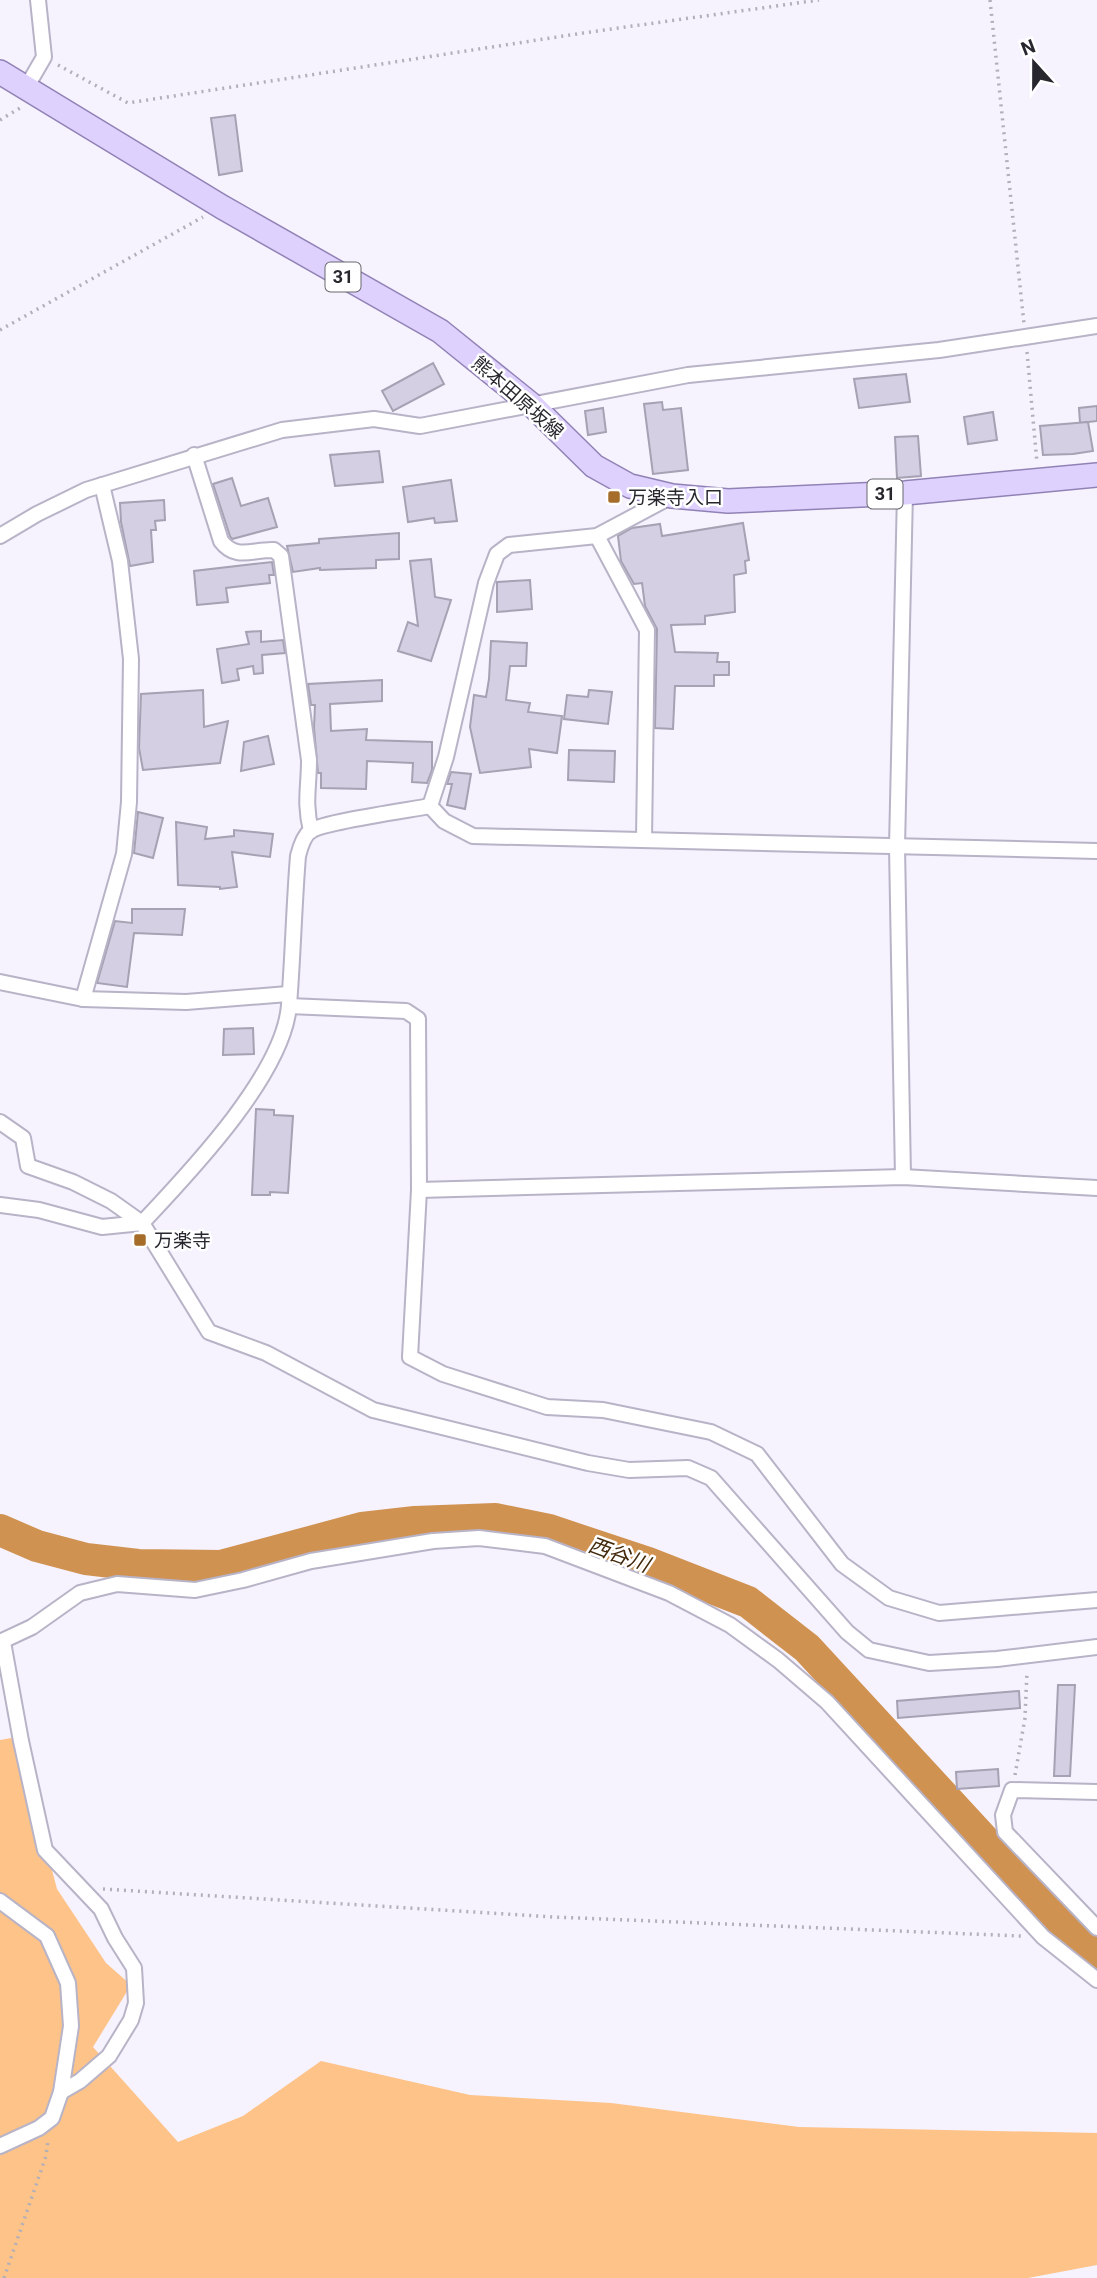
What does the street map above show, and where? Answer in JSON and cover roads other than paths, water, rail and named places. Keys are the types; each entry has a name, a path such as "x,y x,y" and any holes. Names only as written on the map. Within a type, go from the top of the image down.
{"main road":[{"name":"熊本田原坂線","path":"0,72 222,207 440,331 533,406 594,466 630,486 672,496 728,501 905,493 1097,475"}],"street":[{"path":"26,88 44,57 37,0"},
{"path":"0,536 86,490 282,430 374,419 420,426 688,375 939,349 1097,326"},
{"path":"194,456 221,541 226,548 240,554 274,550 281,556 309,761 305,799 311,831"},
{"path":"83,999 124,854 129,802 131,659 120,561 102,485"},
{"path":"903,1177 897,846 905,493"},
{"path":"430,806 446,757 486,583 497,554 509,545 597,536 672,496"},
{"path":"597,536 647,630 644,839"},
{"path":"0,1205 39,1210 102,1227 142,1223 218,1137 254,1090 282,1034 289,1000 298,856 302,843 311,831 334,824 430,806"},
{"path":"430,806 444,821 473,836 1097,851"},
{"path":"0,982 83,999 186,1002 289,1000 406,1011 418,1019 419,1190 410,1357 443,1374 547,1407 603,1410 711,1432 757,1454 842,1564 889,1598 939,1613 1097,1600"},
{"path":"0,1122 23,1138 28,1166 73,1182 111,1201 142,1223 209,1332 266,1353 373,1410 588,1464 629,1470 688,1468 711,1478 847,1632 869,1650 929,1663 1097,1647"},
{"path":"419,1190 903,1177 1097,1188"},
{"path":"61,2092 80,2081 109,2056 131,2020 136,2003 134,1968 114,1938 101,1909 45,1850 1,1642 32,1627 80,1592 117,1584 195,1590 311,1561 433,1541 479,1538 545,1546 668,1593 730,1625 778,1660 827,1702 1043,1937 1097,1980"},
{"path":"1097,1792 1012,1790 1003,1815 1004,1832 1097,1928"},
{"path":"0,1901 47,1936 68,1983 71,2026 61,2092 52,2118 39,2128 0,2146"}],"waterway":[{"name":"西谷川","path":"0,1530 37,1546 86,1559 138,1565 221,1566 362,1528 415,1522 495,1519 549,1530 648,1563 748,1602 807,1648 1078,1942 1097,1954"}],"place":[{"name":"万楽寺入口","path":"614,497"},
{"name":"万楽寺","path":"140,1240"}]}
